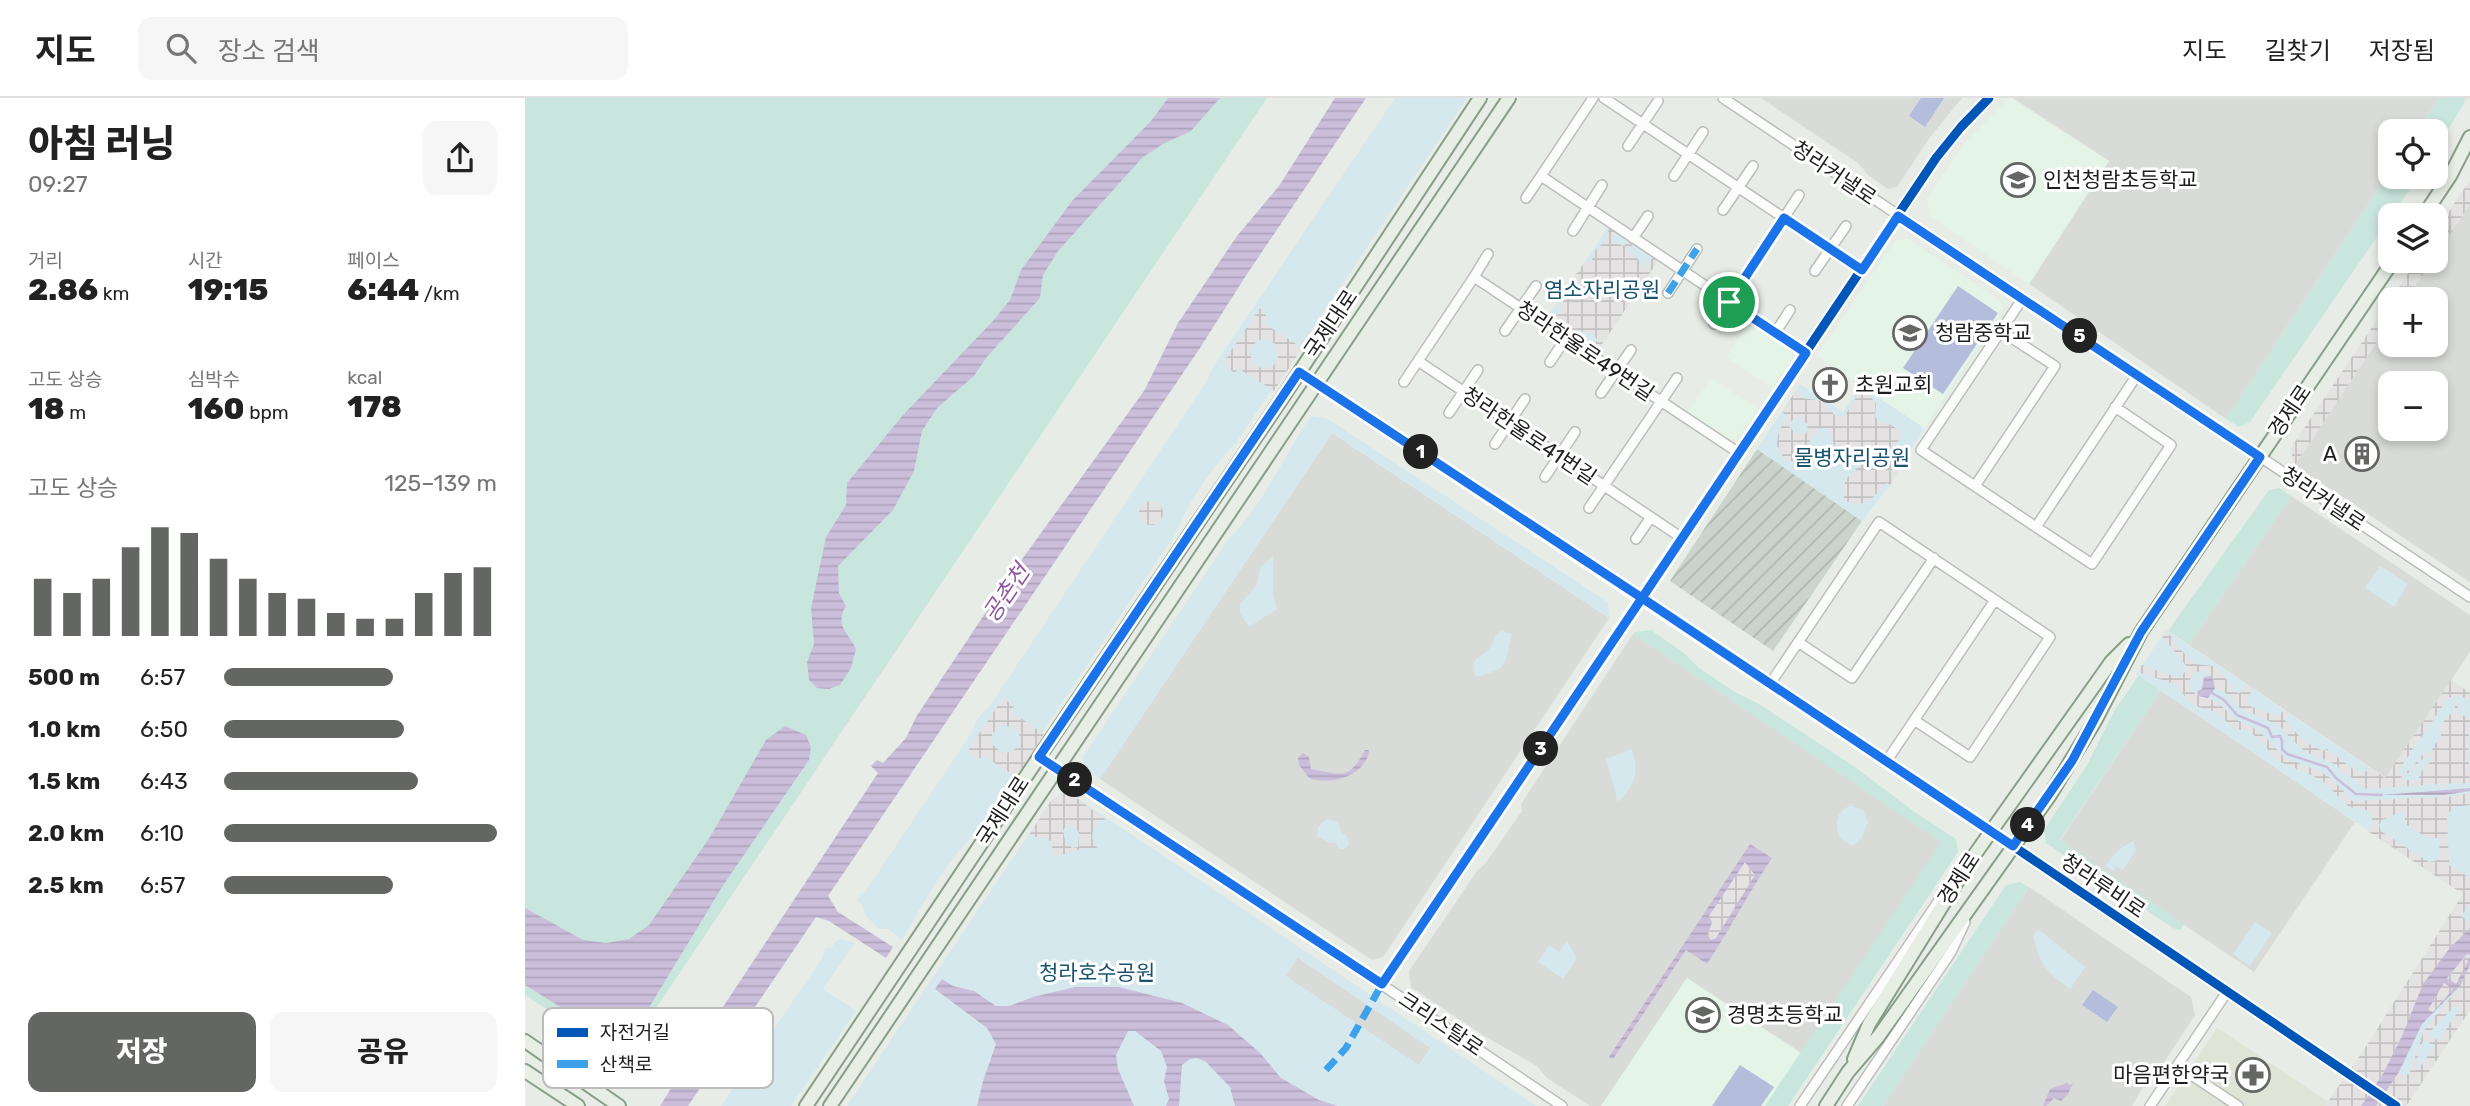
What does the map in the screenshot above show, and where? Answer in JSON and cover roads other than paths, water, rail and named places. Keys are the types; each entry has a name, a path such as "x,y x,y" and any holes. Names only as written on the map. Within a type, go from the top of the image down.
{"main road":[{"name":"국제대로","path":"806,1106 1480,98"},
{"name":"국제대로","path":"830,1106 1509,98"},
{"path":"2432,203 2450,176 2470,137"},
{"path":"2450,176 2470,154"},
{"name":"경제로","path":"1826,1106 1848,1072 1878,1037 2072,761 2141,632 2385,273"},
{"name":"경제로","path":"1848,1072 1869,1024 1968,864 2111,662 2141,632"},
{"path":"525,1041 543,1054"},
{"path":"525,1072 543,1084"},
{"path":"550,1088 578,1106"},
{"path":"592,1088 619,1106"}],"street":[{"path":"1526,198 1593,98"},
{"path":"1604,98 1862,270"},
{"name":"청라커낼로","path":"1723,98 2470,597"},
{"path":"1382,984 1898,216 1949,142 1989,98"},
{"path":"1628,146 1658,101"},
{"path":"1674,176 1703,132"},
{"path":"1723,210 1752,166"},
{"path":"1541,176 1806,353"},
{"path":"1573,231 1602,186"},
{"path":"1714,324 1799,195"},
{"path":"1633,238 1648,216"},
{"path":"1815,271 1846,226"},
{"path":"1668,293 1697,249"},
{"path":"1404,382 1488,254"},
{"name":"청라한울로49번길","path":"1474,277 1739,453"},
{"path":"1505,331 1535,286"},
{"path":"2023,298 1921,450 2092,564 2171,445 2115,407"},
{"path":"1775,332 1790,310"},
{"path":"1975,486 2055,366 2001,331"},
{"path":"1550,362 1566,338"},
{"path":"1601,393 1631,350"},
{"name":"청라한울로41번길","path":"1419,361 1682,538"},
{"path":"1449,413 1478,369"},
{"name":"청라루비로","path":"1299,372 2013,846 2396,1106"},
{"path":"2036,527 2137,374"},
{"path":"1589,508 1677,377"},
{"path":"1495,444 1525,399"},
{"path":"1545,477 1575,432"},
{"path":"1636,539 1651,517"},
{"path":"1770,684 1879,522 2050,636 1970,757 1914,720"},
{"path":"1798,642 1852,678 1934,558"},
{"path":"1886,762 1995,600"},
{"name":"크리스탈로","path":"1039,757 1562,1106"},
{"path":"1800,1106 1940,897 1968,864"},
{"path":"1847,1106 1951,952 1976,897"},
{"path":"2150,1106 2227,992"},
{"path":"2185,1054 2193,1076"},
{"path":"2169,1077 2193,1076 2238,1106"}],"water":[{"path":"1168,98 1220,98 1191,131 1143,157 1058,251 1043,275 1040,298 986,358 974,376 937,408 922,431 914,471 893,510 838,566 839,593 846,606 841,618 842,623 856,649 851,668 840,685 829,689 817,688 809,680 807,662 814,644 811,608 826,537 846,505 847,483 903,415 992,322 1010,300 1021,270 1072,201 1151,121"},
{"name":"공촌천","path":"1335,98 1366,98 1200,348 828,896 838,912 893,947 886,958 829,921 816,917 754,1008 722,1008 878,773 871,766 877,760 883,763 906,738 916,717 1012,573 1144,391 1178,323 1237,236 1279,186"},
{"path":"2212,676 2215,688 2208,698 2198,696 2197,691 2202,689 2204,677"},
{"path":"785,726 806,735 811,747 809,760 724,884 649,1008 562,1008 525,985 525,908 583,940 606,943 629,939 649,925 710,837 766,740"},
{"path":"1365,750 1369,750 1362,766 1337,780 1309,778 1299,765 1298,758 1303,753 1309,757 1311,769 1343,773 1354,767"},
{"path":"2470,788 2470,791 2444,795 2382,795"},
{"path":"1750,844 1772,858 1707,964 1686,950 1613,1059 1609,1057","holes":["1745,862 1755,875 1716,938 1711,940 1707,935 1712,922 1709,916"]},
{"path":"2470,928 2470,955 2467,954 2447,978 2456,984 2470,957 2470,965 2460,986 2422,1024 2399,1072 2376,1106 2361,1106 2383,1074 2423,984 2449,949","holes":["2444,983 2453,989 2433,1012 2428,1010"]},
{"path":"942,979 953,986 974,991 996,1006 1009,1006 1075,987 1119,987 1182,1003 1228,1025 1260,1053 1281,1078 1319,1100 1338,1106 1235,1106 1230,1087 1206,1062 1197,1058 1182,1065 1179,1106 1166,1106 1169,1099 1164,1081 1167,1067 1161,1051 1135,1031 1128,1031 1116,1055 1118,1069 1134,1106 977,1106 996,1044 987,1028 935,989"},
{"path":"2073,1083 2061,1101 2054,1098 2043,1106 2050,1089"},
{"path":"671,1088 700,1088 688,1106 660,1106"}],"waterway":[{"path":"2212,693 2224,700 2237,715 2268,728 2272,737 2280,736 2282,749 2287,754 2327,767 2356,794 2382,795"}],"place":[{"name":"인천청람초등학교","path":"2018,180"},
{"name":"청람중학교","path":"1910,333"},
{"name":"초원교회","path":"1830,385"},
{"name":"A","path":"2362,454"},
{"name":"경명초등학교","path":"1703,1015"},
{"name":"마음편한약국","path":"2253,1075"}],"park label":[{"name":"염소자리공원","path":"1602,290"},
{"name":"물병자리공원","path":"1852,458"},
{"name":"청라호수공원","path":"1097,973"}]}
